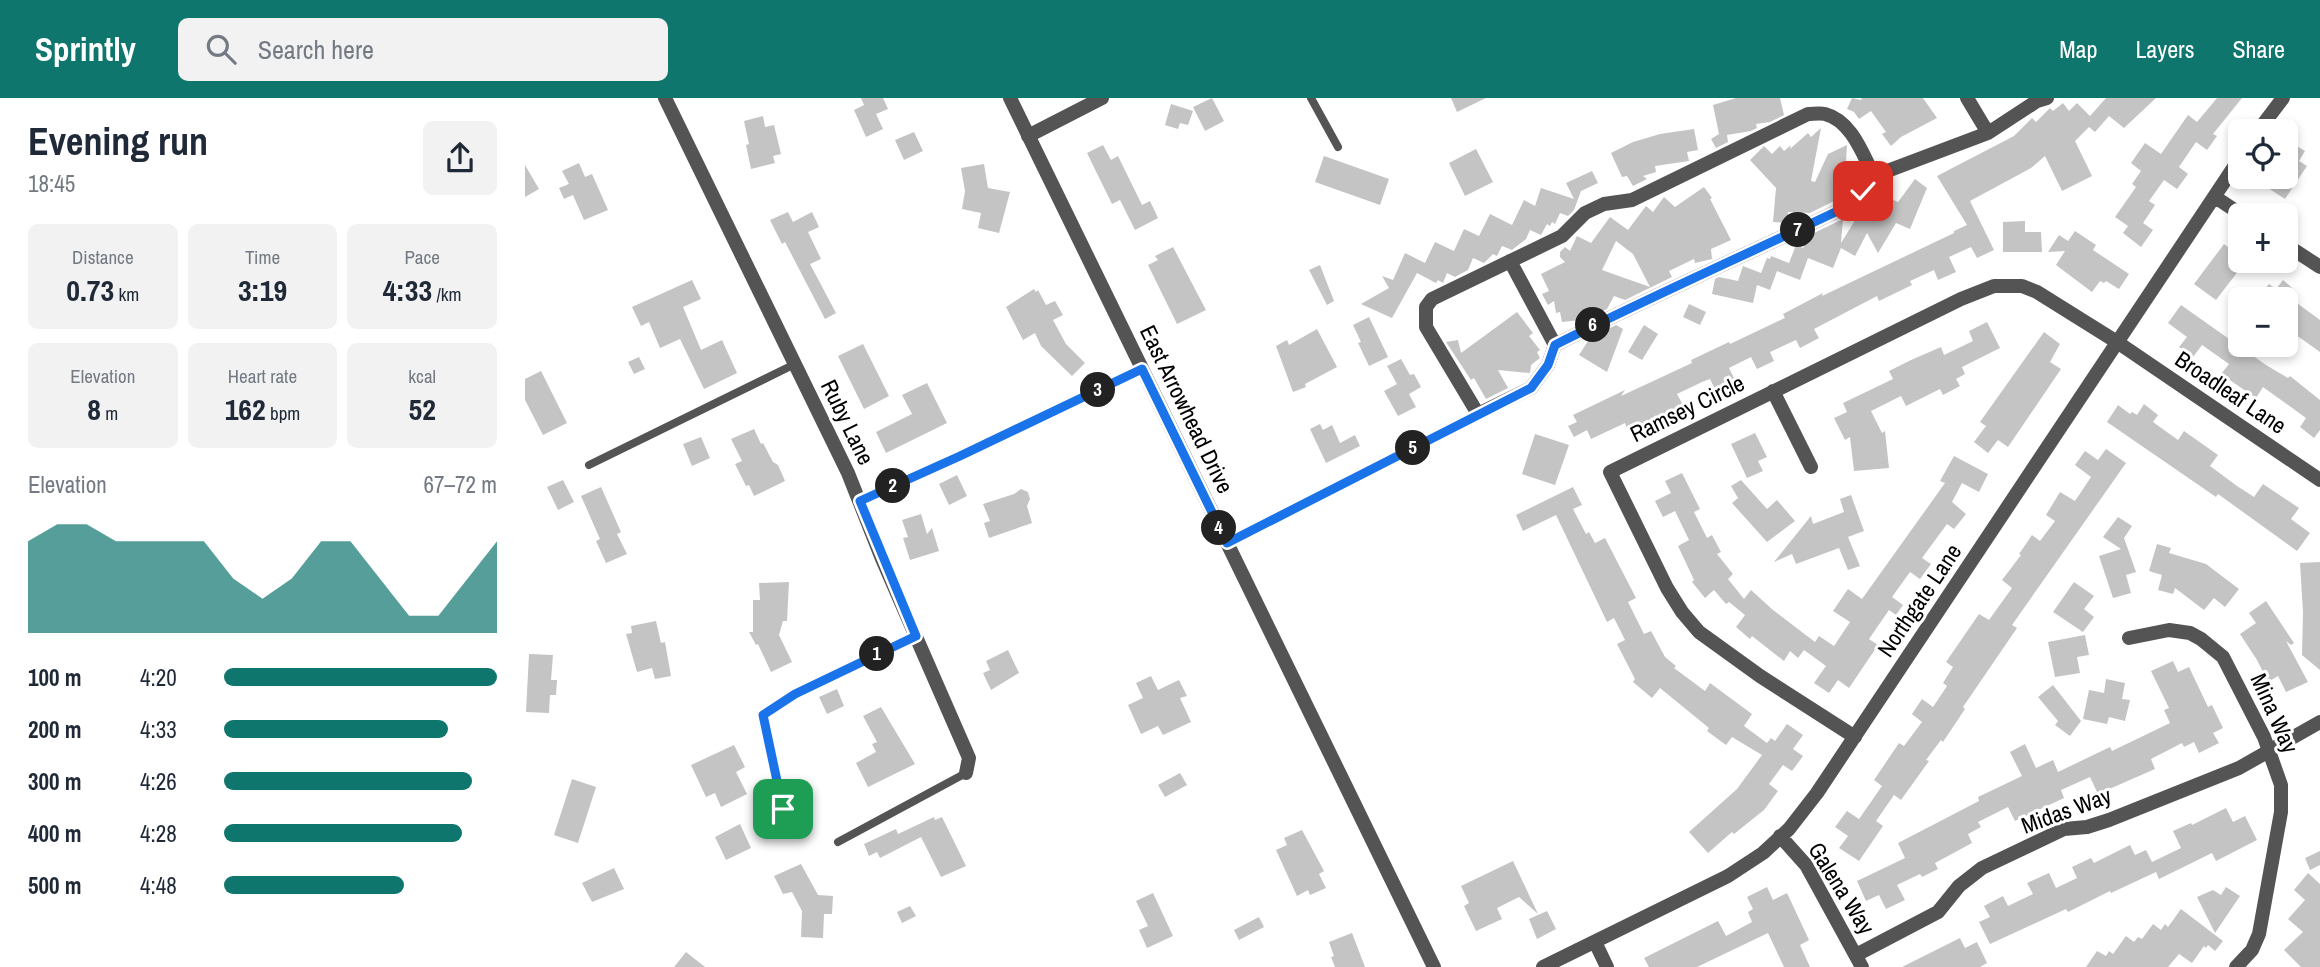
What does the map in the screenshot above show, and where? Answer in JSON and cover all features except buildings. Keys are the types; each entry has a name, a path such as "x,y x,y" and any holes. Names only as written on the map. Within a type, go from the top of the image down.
{"street":[{"name":"Ruby Lane","path":"665,98 860,501 969,758 965,773"},
{"name":"East Arrowhead Drive","path":"1010,98 1434,967"},
{"path":"1028,136 1102,98"},
{"path":"1967,98 1988,133"},
{"path":"1874,176 1848,129 1840,121 1825,114 1808,114 1632,200 1604,204 1585,213 1562,236 1432,299 1426,307 1426,327 1478,414 1531,388 1548,365 1555,345 1660,292 1733,262 1848,206 1874,176 1988,133 2046,98"},
{"path":"2267,119 2283,98"},
{"name":"Northgate Lane","path":"1543,967 1728,876 1763,853 1780,836 1817,793 2228,176"},
{"path":"2214,197 2228,206"},
{"path":"2298,253 2320,267"},
{"path":"1510,261 1555,345"},
{"name":"Ramsey Circle","path":"1855,737 1760,676 1699,632 1667,588 1610,472 1961,299 1994,286 2022,286 2037,292 2117,342"},
{"name":"Broadleaf Lane","path":"2117,342 2320,480"},
{"path":"1773,391 1811,467"},
{"name":"Mina Way","path":"2129,638 2169,630 2190,633 2223,657 2248,703 2281,785 2281,812 2259,934 2252,950 2236,967"},
{"path":"2269,751 2320,722"},
{"name":"Midas Way","path":"1859,961 1938,912 1959,886 1982,868 2064,830 2109,820 2239,768 2269,751"},
{"name":"Galena Way","path":"1780,836 1806,865 1859,961"},
{"path":"1595,942 1607,967"}],"lane":[{"path":"1311,98 1338,147"},
{"path":"589,465 795,364"},
{"path":"860,501 1142,369"},
{"path":"1227,543 1478,414"},
{"path":"783,809 763,715 795,694 916,636"},
{"path":"838,842 965,773"}],"route":[{"path":"783,809 763,715 795,694 916,636 860,501 1142,369 1227,543 1531,388 1541,378 1555,345 1660,292 1733,262 1848,206 1863,191"}]}
